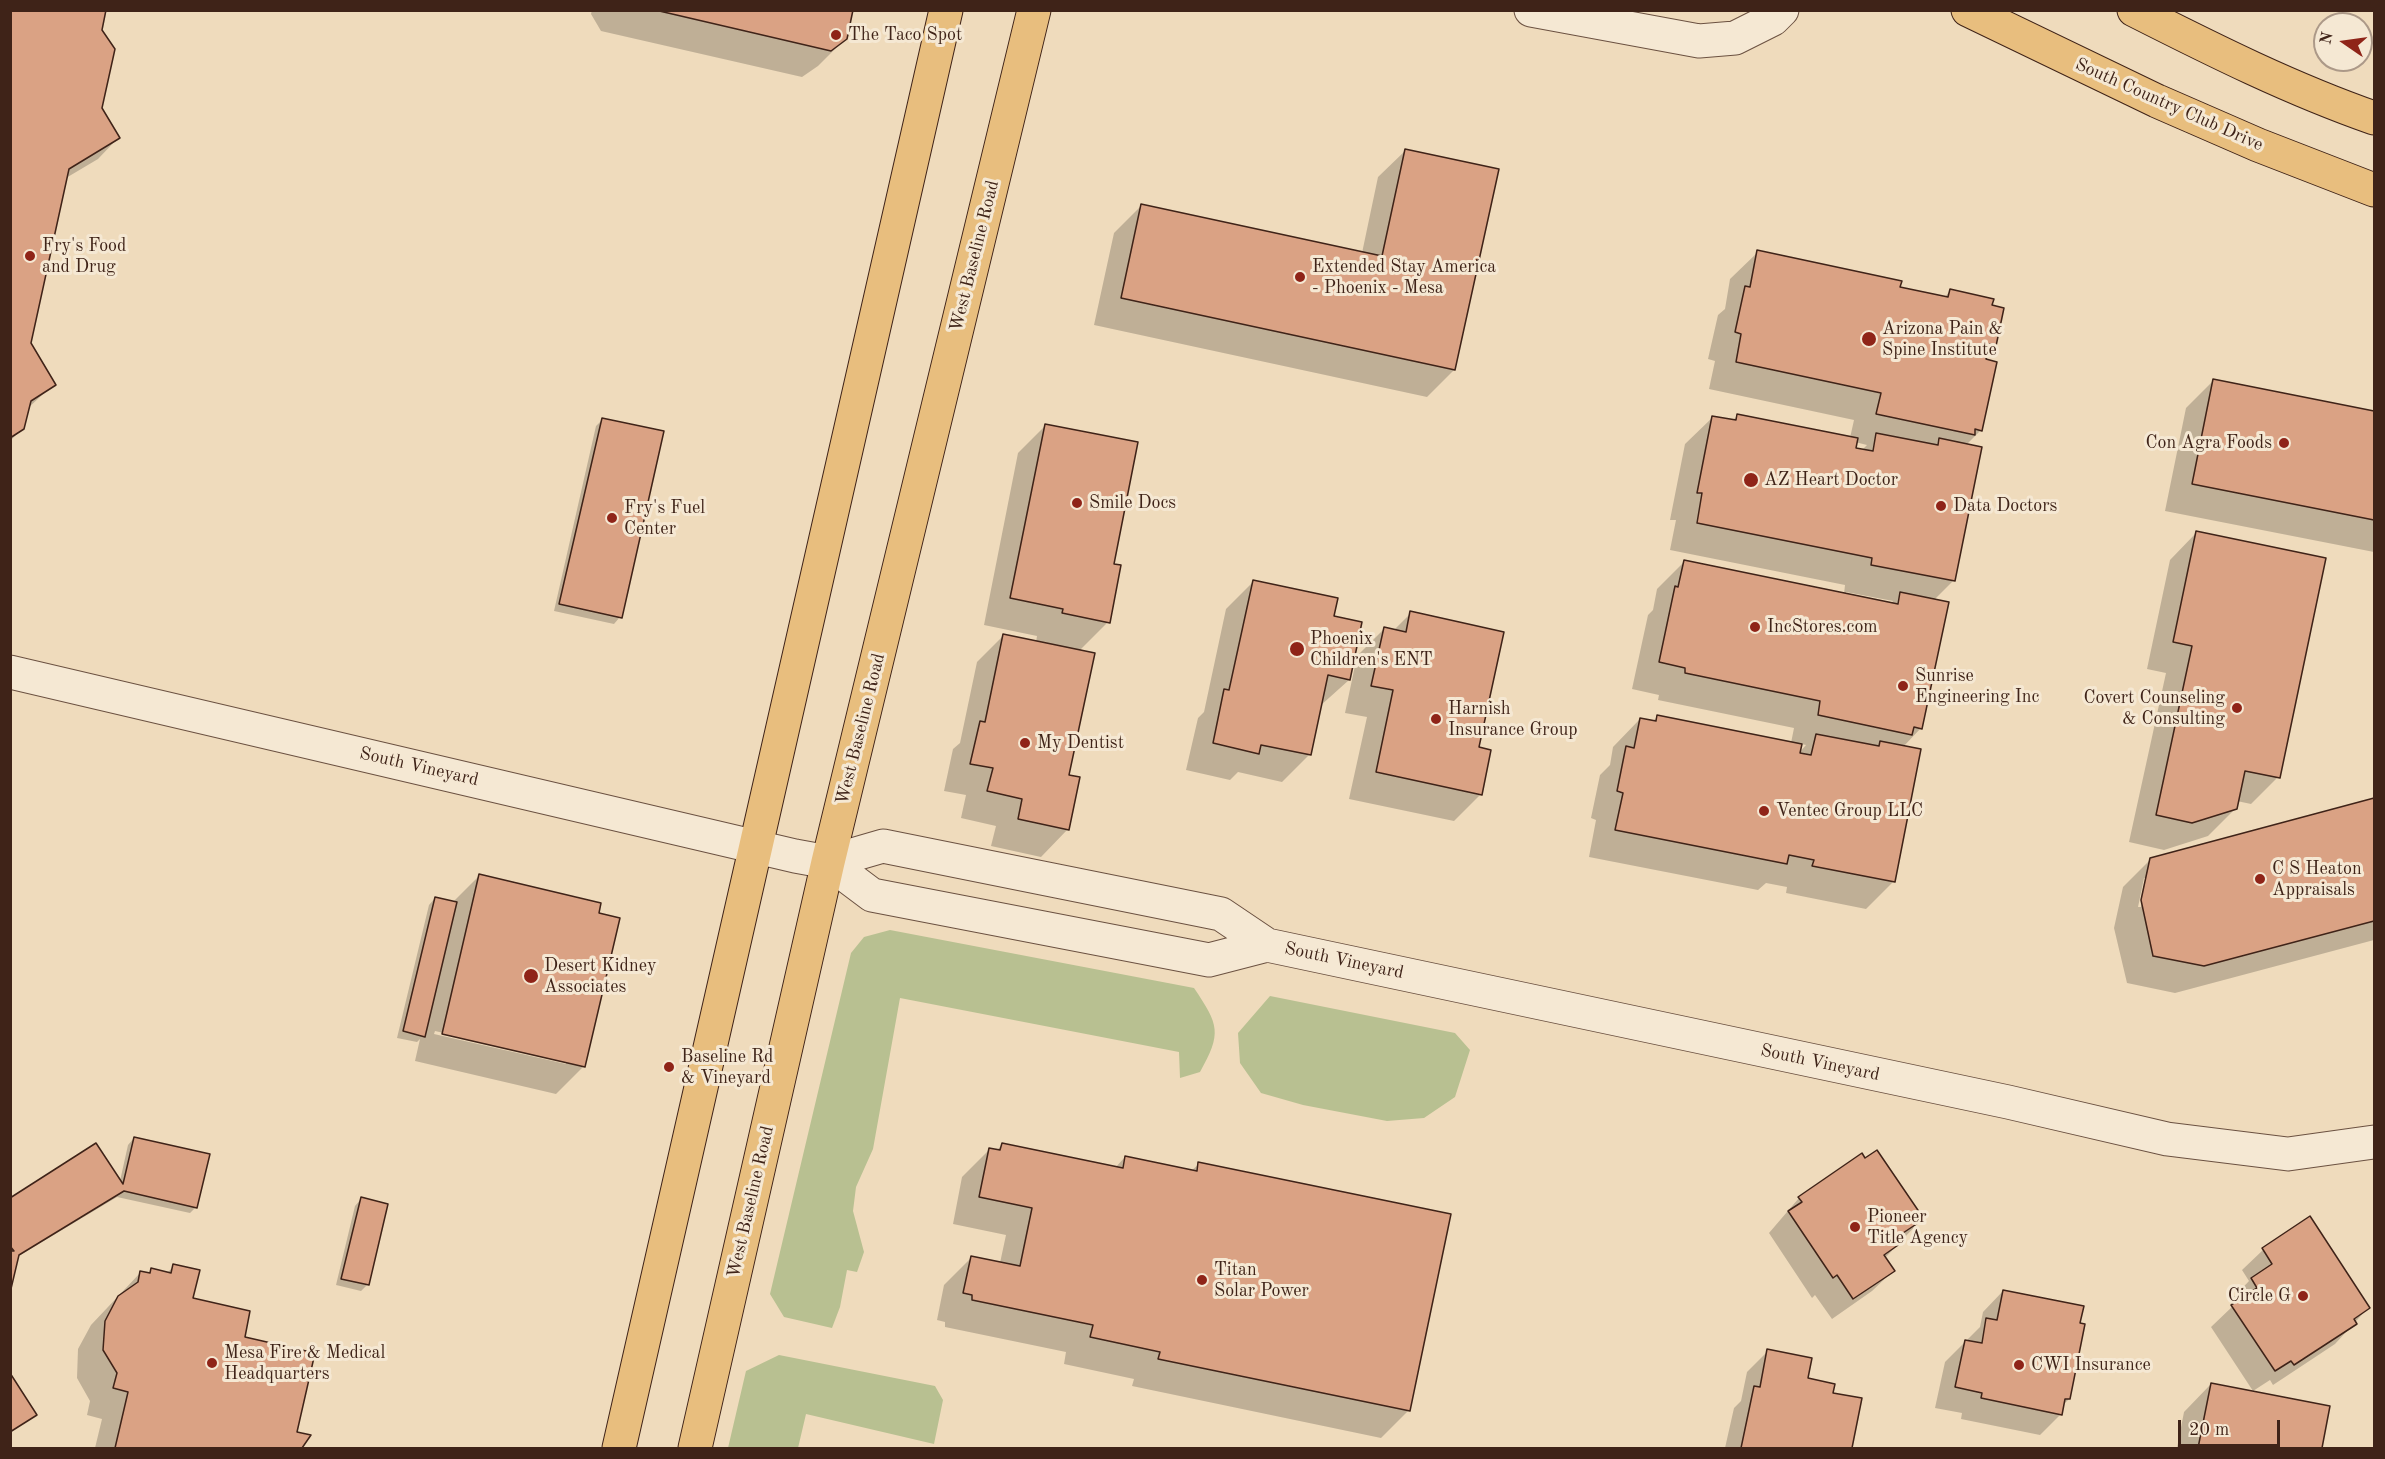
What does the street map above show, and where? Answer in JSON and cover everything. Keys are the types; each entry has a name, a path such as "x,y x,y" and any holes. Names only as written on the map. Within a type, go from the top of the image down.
{"main road":[{"path":"619,1449 946,10"},
{"name":"West Baseline Road","path":"695,1449 828,862 1034,10"},
{"name":"South Country Club Drive","path":"1968,10 2157,101 2258,145 2374,190"},
{"path":"2134,10 2241,64 2332,103 2374,118"}],"street":[{"path":"1531,10 1699,41 1734,38 1773,19 1782,10"},
{"name":"South Vineyard","path":"10,672 828,862 872,895 1209,960 1268,945"},
{"name":"South Vineyard","path":"828,862 883,846 1221,914 1268,945 2008,1102 2167,1139 2289,1154 2374,1143"}],"green space":[{"path":"890,930 1194,988 1213,1021 1214,1038 1212,1048 1200,1072 1180,1078 1179,1052 900,998 873,1149 856,1187 853,1211 864,1252 857,1272 847,1270 840,1307 832,1328 784,1317 770,1294 851,953 864,937"},
{"path":"1270,996 1455,1033 1470,1050 1455,1097 1424,1118 1387,1121 1303,1105 1261,1093 1240,1063 1238,1033"},
{"path":"779,1355 935,1386 943,1400 934,1444 806,1414 798,1448 728,1448 746,1371"}],"building":[{"name":"Fry's Food and Drug","path":"10,10 106,10 102,30 115,49 102,108 120,138 69,169 31,343 56,385 31,401 24,429 10,438"},
{"path":"655,10 853,10 847,39 831,51"},
{"name":"Extended Stay America - Phoenix - Mesa","path":"1405,149 1499,169 1455,370 1121,298 1141,204 1382,256"},
{"name":"Arizona Pain & Spine Institute","path":"1757,250 1902,281 1900,287 1948,297 1950,289 1994,299 1992,305 2004,308 1996,346 1989,344 1986,359 1997,362 1982,431 1975,429 1975,435 1876,414 1881,393 1736,362 1741,334 1735,332 1745,286 1750,287"},
{"path":"2213,379 2374,411 2374,520 2192,484"},
{"path":"1737,414 1858,438 1856,448 1873,451 1876,433 1938,445 1939,438 1982,447 1955,581 1871,565 1872,558 1697,523 1702,493 1697,493 1712,416 1736,420"},
{"name":"Fry's Fuel Center","path":"602,418 664,431 622,618 559,604"},
{"name":"Smile Docs","path":"1045,424 1138,442 1114,564 1121,565 1110,623 1062,613 1063,609 1010,598"},
{"name":"Covert Counseling & Consulting","path":"2196,531 2326,558 2280,778 2245,771 2237,809 2192,823 2156,815 2192,646 2173,642"},
{"path":"1684,560 1898,604 1900,592 1949,602 1922,729 1914,727 1912,735 1818,715 1820,701 1685,673 1685,668 1659,662 1675,586 1678,587"},
{"name":"Phoenix Children's ENT","path":"1253,580 1338,598 1334,616 1362,622 1350,680 1328,675 1311,755 1261,745 1259,754 1213,743 1224,689 1229,690"},
{"name":"Harnish Insurance Group","path":"1410,611 1504,632 1479,747 1491,750 1482,795 1376,772 1393,690 1371,686 1384,627 1406,632"},
{"name":"My Dentist","path":"1003,634 1095,653 1069,775 1080,777 1069,830 1018,819 1022,799 987,791 993,768 970,764 980,721 985,722"},
{"name":"Ventec Group LLC","path":"1657,715 1802,744 1800,753 1811,755 1816,734 1879,746 1880,741 1921,749 1895,882 1812,866 1814,860 1789,855 1787,864 1615,830 1623,793 1617,791 1626,746 1634,748 1640,718 1656,721"},
{"name":"C S Heaton Appraisals","path":"2374,798 2374,921 2204,966 2153,956 2141,900 2150,858"},
{"name":"Desert Kidney Associates","path":"479,874 601,903 599,913 620,918 585,1067 442,1034"},
{"path":"435,897 457,902 425,1037 403,1031"},
{"path":"134,1137 210,1154 197,1208 124,1191 19,1255 10,1293 10,1251 14,1251 10,1246 10,1198 96,1143 123,1184"},
{"name":"Titan Solar Power","path":"1002,1143 1123,1168 1125,1156 1197,1171 1198,1162 1451,1214 1410,1411 1158,1359 1160,1352 1090,1337 1093,1325 972,1300 972,1295 963,1293 971,1256 1020,1266 1032,1208 979,1197 989,1148 1000,1150"},
{"name":"Pioneer Title Agency","path":"1877,1150 1924,1219 1900,1235 1904,1241 1884,1255 1895,1271 1853,1299 1837,1275 1833,1278 1788,1211 1802,1202 1798,1197 1862,1153 1865,1158"},
{"path":"361,1197 388,1204 369,1285 341,1279"},
{"name":"Circle G","path":"2310,1216 2370,1308 2354,1319 2357,1324 2294,1365 2291,1361 2275,1371 2231,1305 2257,1288 2251,1278 2272,1264 2262,1248"},
{"name":"Mesa Fire & Medical Headquarters","path":"173,1264 200,1270 193,1298 250,1311 245,1337 315,1353 297,1432 311,1435 302,1448 115,1448 128,1392 113,1388 117,1373 103,1350 105,1321 118,1296 138,1282 140,1271 150,1273 151,1268 171,1273"},
{"name":"CWI Insurance","path":"2003,1290 2084,1306 2080,1323 2085,1324 2070,1399 2065,1399 2062,1415 1981,1398 1982,1393 1955,1387 1965,1340 1982,1343 1986,1318 1997,1320"},
{"path":"1767,1349 1812,1358 1808,1378 1835,1384 1833,1393 1862,1398 1852,1448 1741,1448 1754,1386 1760,1387"},
{"path":"10,1373 37,1415 10,1432"},
{"path":"2211,1383 2330,1406 2322,1448 2198,1448"}],"place":[{"name":"The Taco Spot","path":"836,35"},
{"name":"Fry's Food and Drug","path":"30,256"},
{"name":"Extended Stay America - Phoenix - Mesa","path":"1300,277"},
{"name":"Arizona Pain & Spine Institute","path":"1869,339"},
{"name":"Con Agra Foods","path":"2284,443"},
{"name":"AZ Heart Doctor","path":"1751,480"},
{"name":"Smile Docs","path":"1077,503"},
{"name":"Data Doctors","path":"1941,506"},
{"name":"Fry's Fuel Center","path":"612,518"},
{"name":"IncStores.com","path":"1755,627"},
{"name":"Phoenix Children's ENT","path":"1297,649"},
{"name":"Sunrise Engineering Inc","path":"1903,686"},
{"name":"Covert Counseling & Consulting","path":"2237,708"},
{"name":"Harnish Insurance Group","path":"1436,719"},
{"name":"My Dentist","path":"1025,743"},
{"name":"Ventec Group LLC","path":"1764,811"},
{"name":"C S Heaton Appraisals","path":"2260,879"},
{"name":"Desert Kidney Associates","path":"531,976"},
{"name":"Baseline Rd & Vineyard","path":"669,1067"},
{"name":"Pioneer Title Agency","path":"1855,1227"},
{"name":"Titan Solar Power","path":"1202,1280"},
{"name":"Circle G","path":"2303,1296"},
{"name":"Mesa Fire & Medical Headquarters","path":"212,1363"},
{"name":"CWI Insurance","path":"2019,1365"}]}
